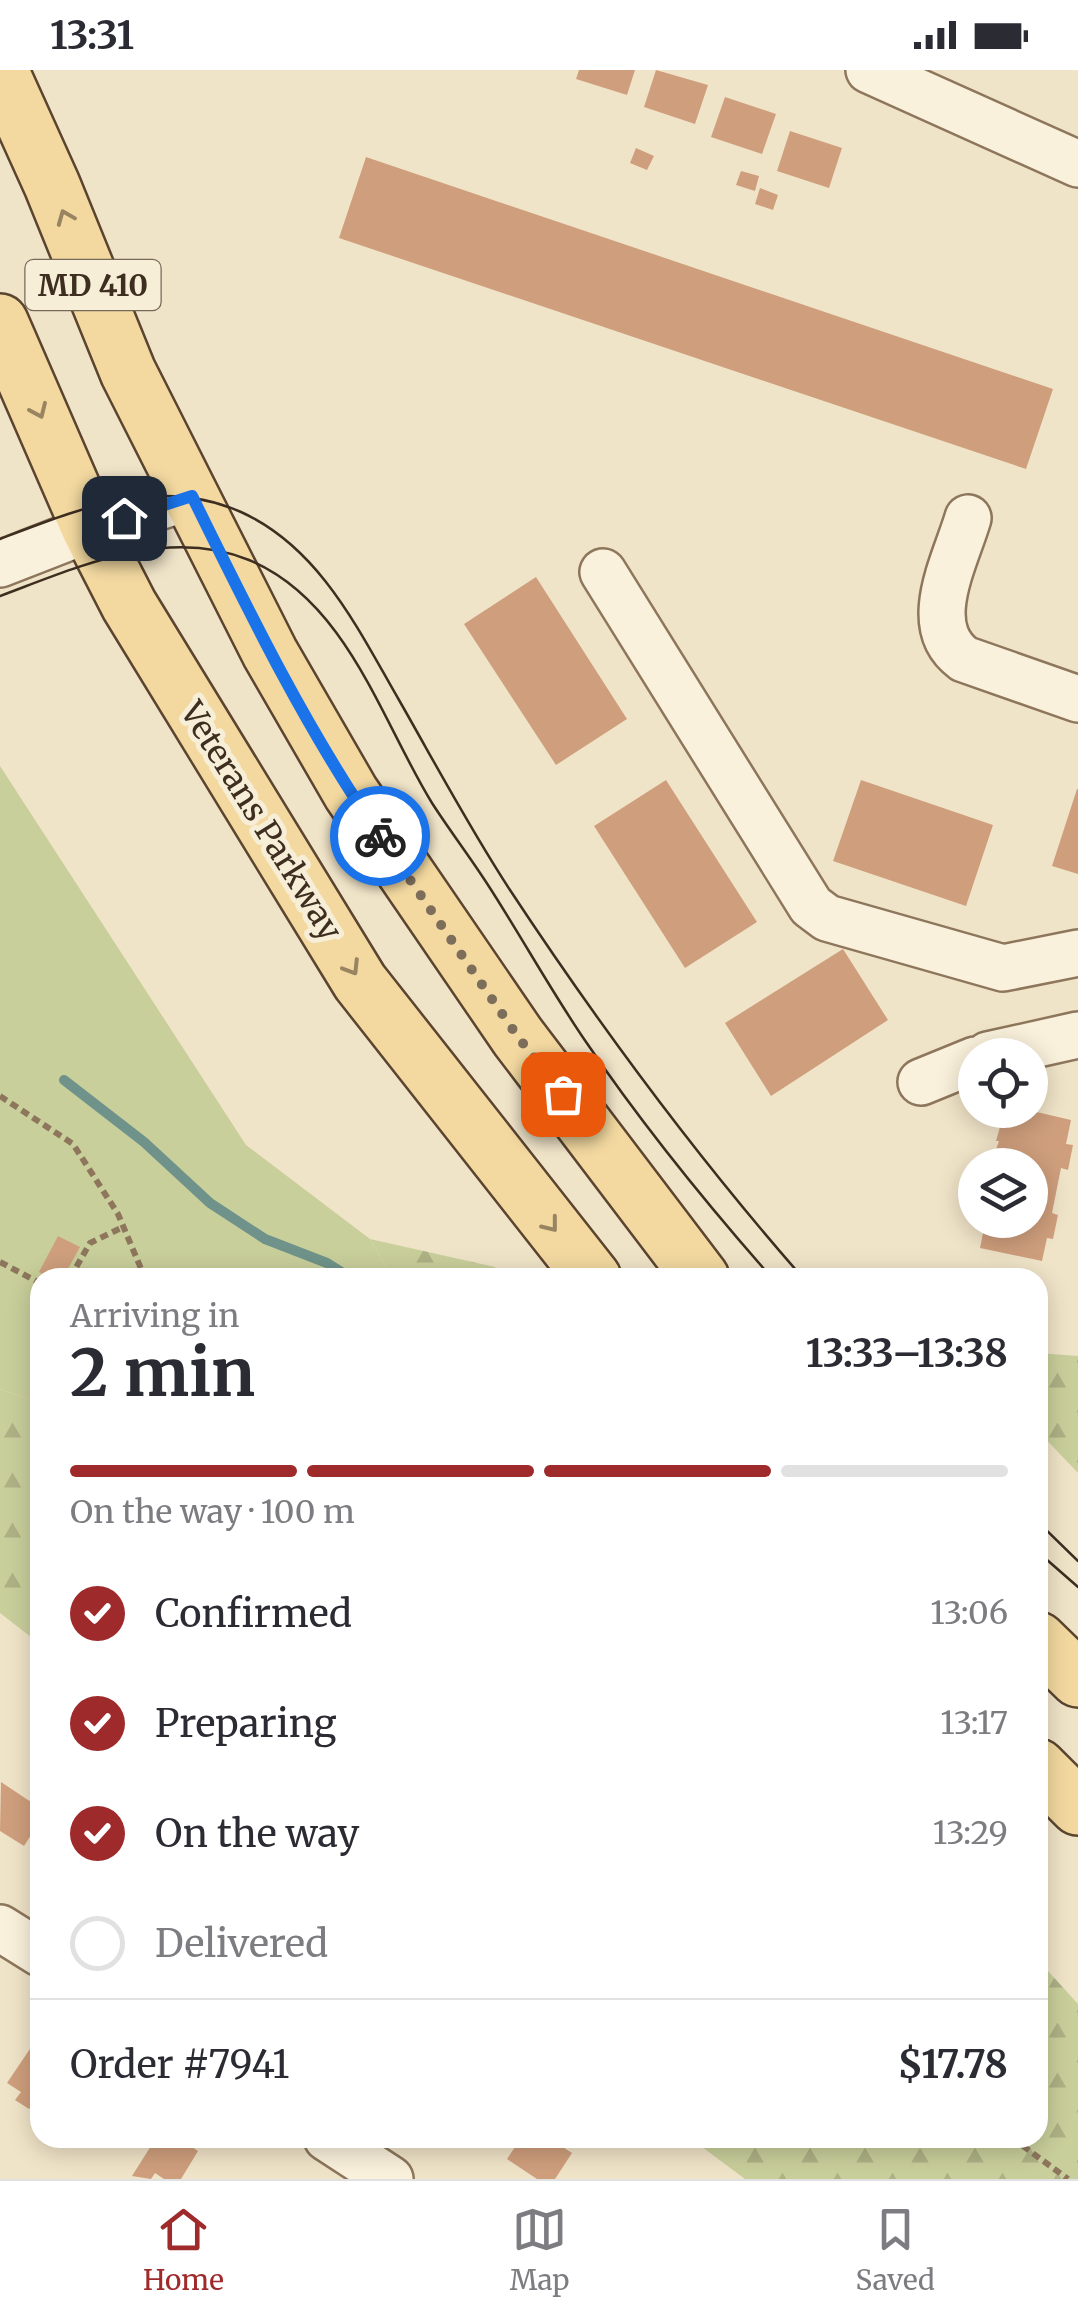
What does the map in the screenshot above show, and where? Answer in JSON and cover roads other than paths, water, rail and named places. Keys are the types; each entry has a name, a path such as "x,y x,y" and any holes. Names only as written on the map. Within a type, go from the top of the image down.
{"main road":[{"name":"MD 410","path":"0,70 128,372 270,653 351,793 518,1037 693,1268"},
{"name":"Veterans Parkway","path":"0,322 90,528 129,605 360,982 584,1268"},
{"path":"1048,1650 1078,1679"},
{"path":"1048,1777 1078,1807"}],"street":[{"path":"869,70 1078,164"},
{"path":"0,564 90,528 192,496"},
{"path":"968,518 942,604 940,626 951,649 964,659 1078,699"},
{"path":"603,572 811,906 826,918 1002,968 1078,953"},
{"path":"1048,1042 1078,1035"},
{"path":"921,1082 958,1067"},
{"path":"0,1928 30,1947"},
{"path":"342,2148 390,2179"}],"waterway":[{"path":"64,1080 144,1142 210,1203 265,1239 335,1268"}],"tram line":[{"path":"0,539 119,500 180,496 241,512 293,547 315,569 352,619 481,843 578,990 687,1137 794,1268"},
{"path":"0,596 123,554 186,547 249,560 283,579 312,604 358,666 432,803 584,1039 674,1162 763,1268"},
{"path":"1048,1532 1078,1561"},
{"path":"1048,1561 1078,1587"}]}
